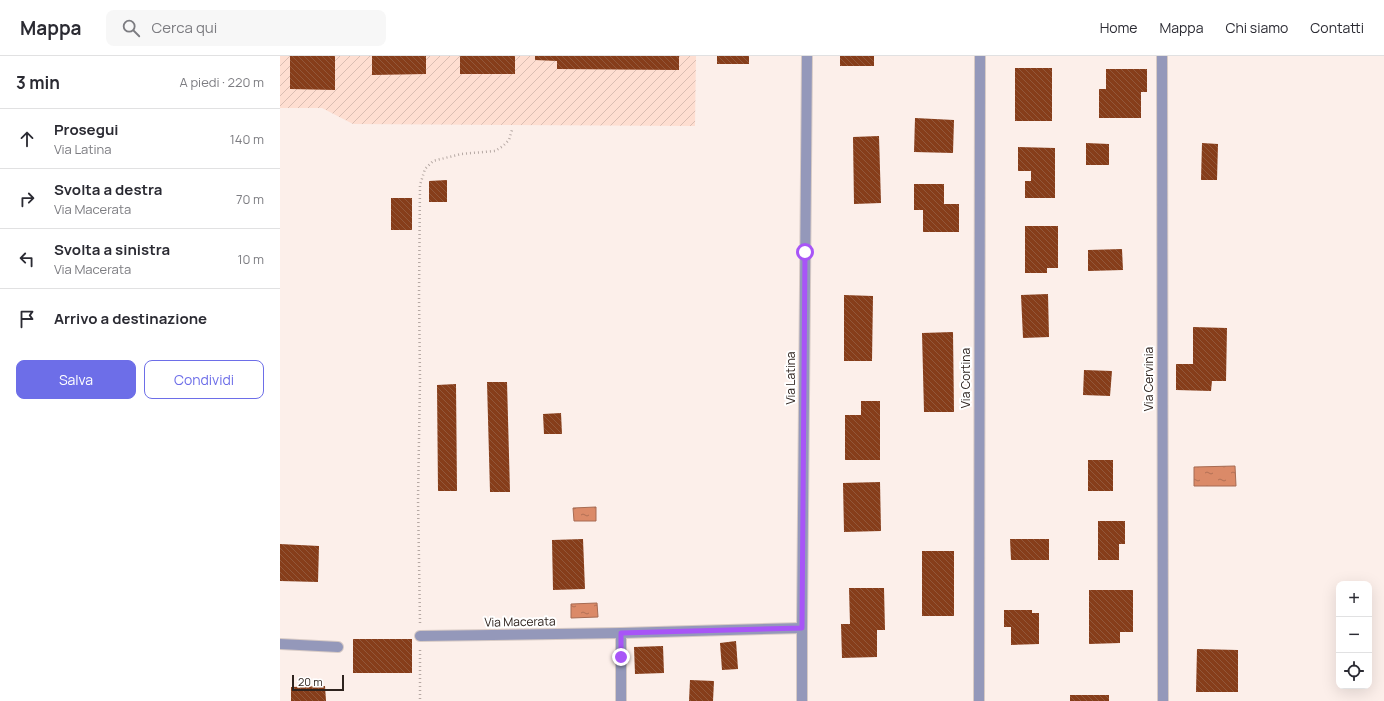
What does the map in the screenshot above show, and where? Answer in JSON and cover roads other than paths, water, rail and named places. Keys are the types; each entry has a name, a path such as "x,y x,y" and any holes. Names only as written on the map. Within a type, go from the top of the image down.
{"street":[{"name":"Via Latina","path":"802,701 807,56"},
{"name":"Via Cortina","path":"979,701 980,56"},
{"name":"Via Cervinia","path":"1162,56 1163,701"},
{"name":"Via Macerata","path":"420,636 621,633 802,628"},
{"path":"621,633 621,701"},
{"path":"280,644 338,647"}],"water":[{"path":"1235,466 1236,486 1194,486 1194,467"},
{"path":"596,507 596,521 574,521 573,508"},
{"path":"597,603 598,617 571,618 571,604"}]}
